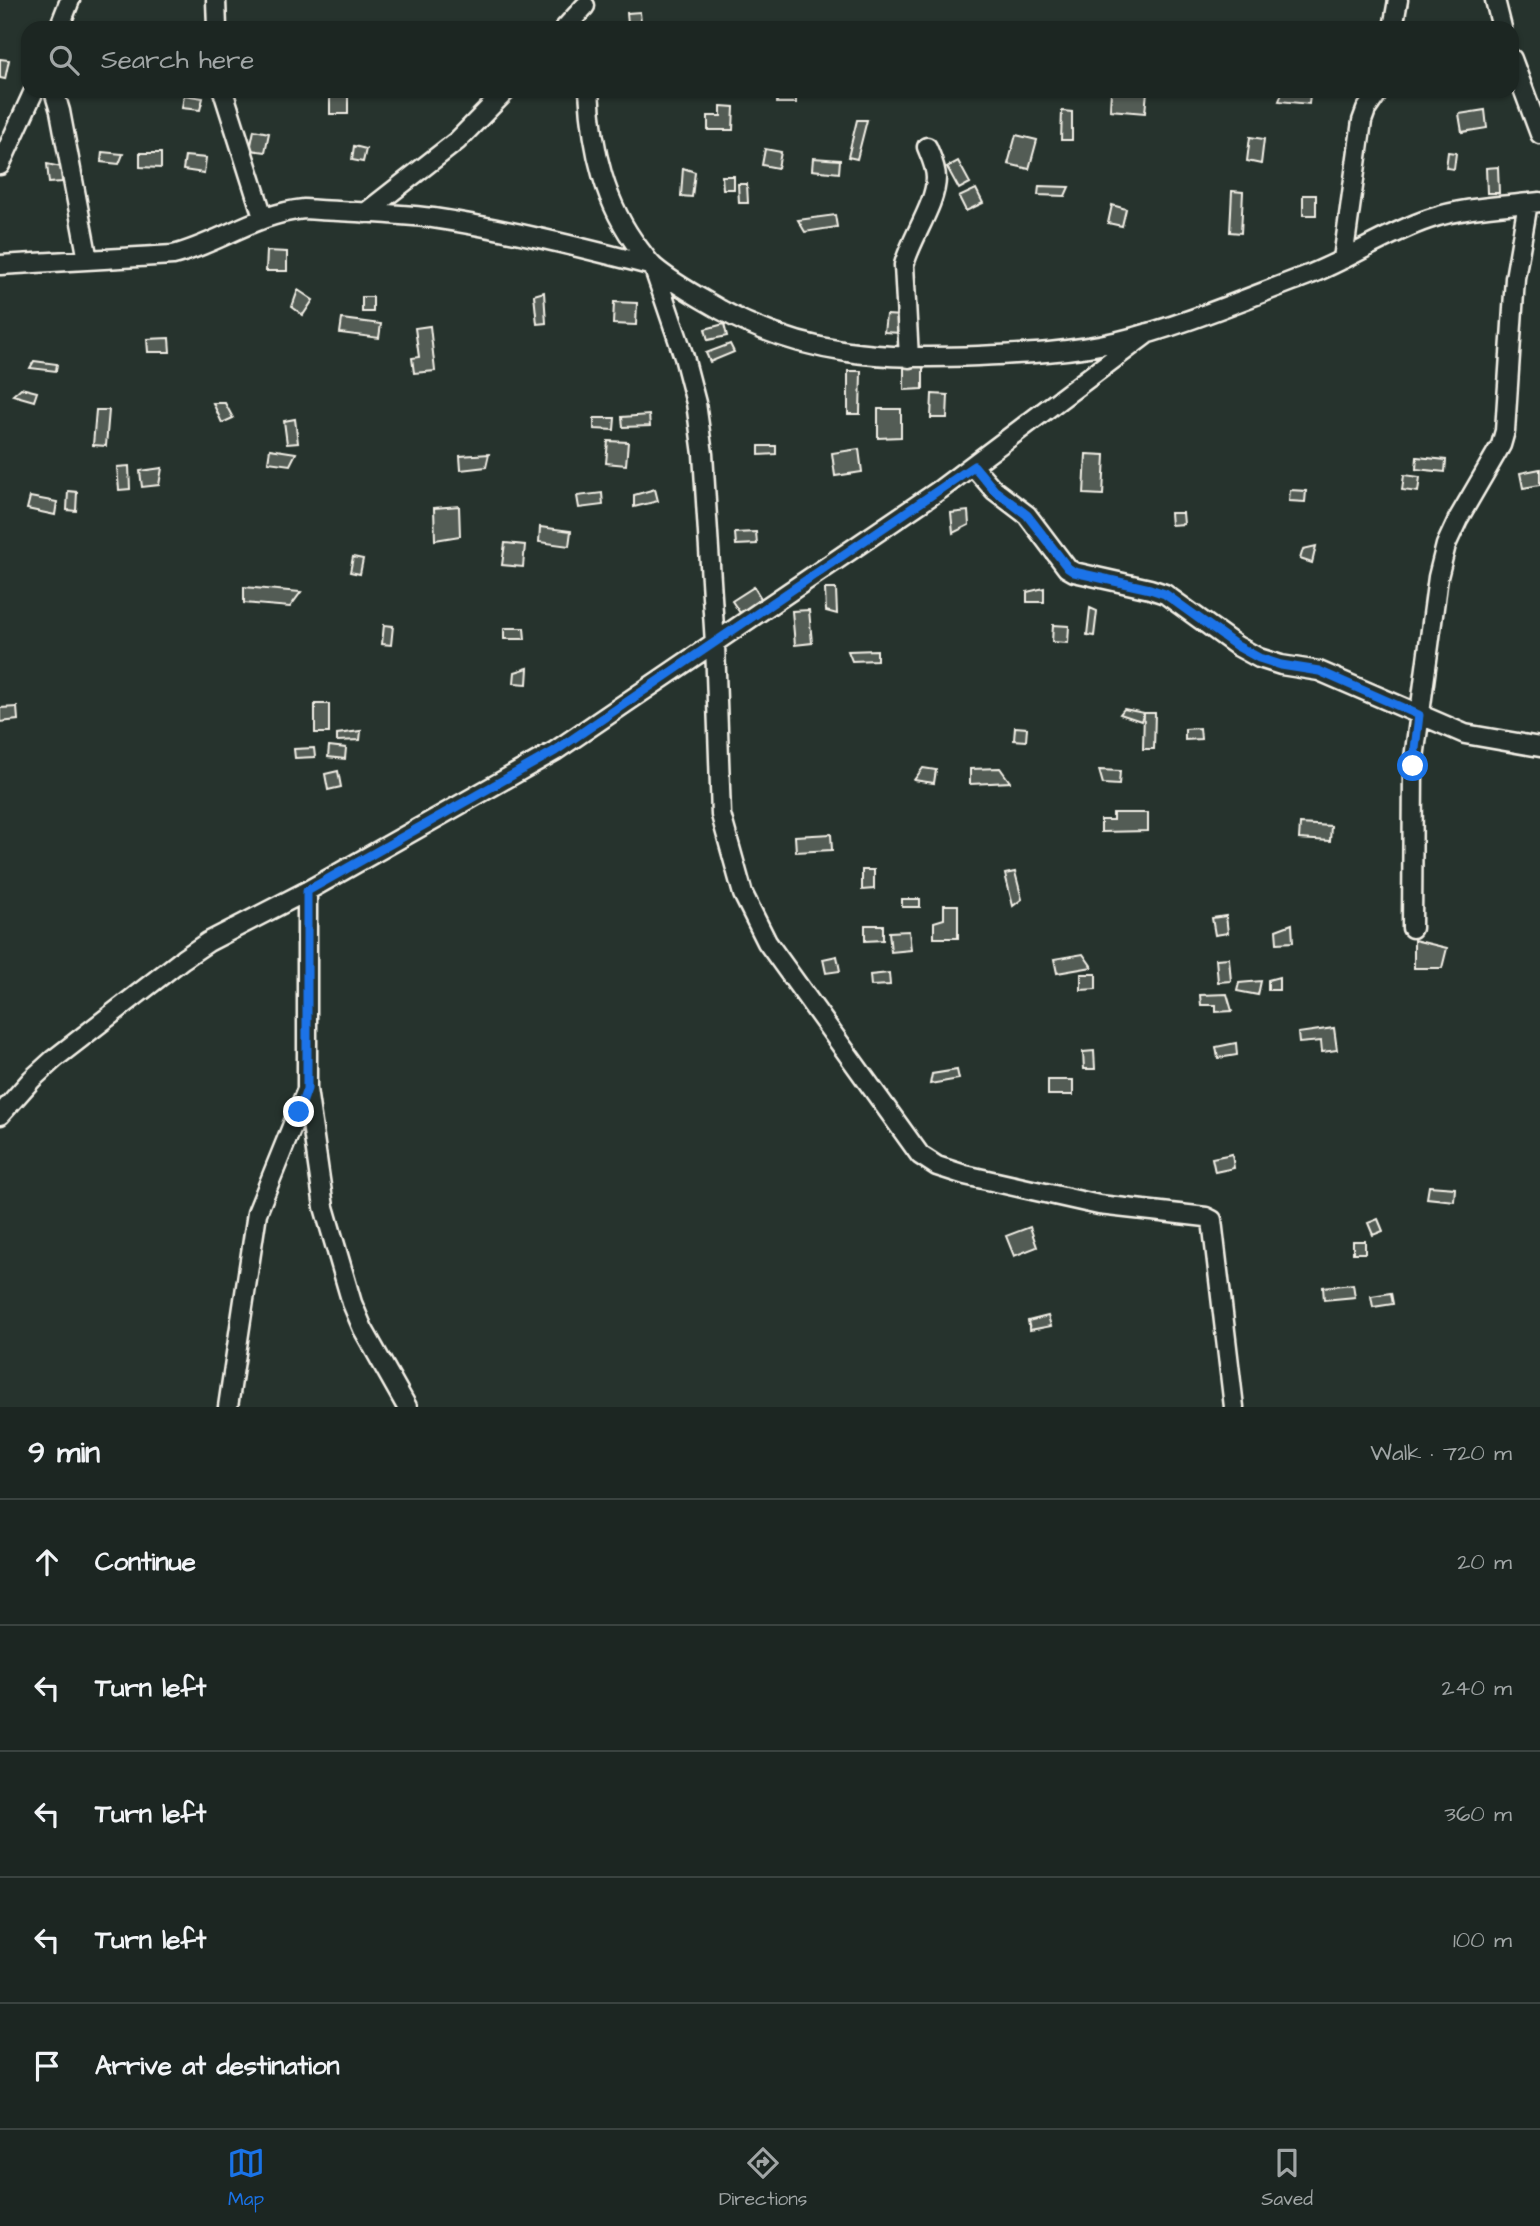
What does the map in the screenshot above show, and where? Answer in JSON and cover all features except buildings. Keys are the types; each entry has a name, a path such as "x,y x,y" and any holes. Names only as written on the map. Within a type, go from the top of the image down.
{"street":[{"path":"62,21 70,0"},
{"path":"216,0 217,21"},
{"path":"1394,21 1398,0"},
{"path":"1495,0 1500,21"},
{"path":"571,21 585,3"},
{"path":"585,3 586,21"},
{"path":"1519,78 1540,134"},
{"path":"0,165 31,98"},
{"path":"56,98 88,260"},
{"path":"225,98 263,217"},
{"path":"365,214 457,141 499,98"},
{"path":"591,98 596,154 608,195 631,238 653,266 707,302 753,327 807,345 857,355 909,358 1041,354 1084,349 1149,333 1314,272 1389,235 1430,219 1468,209 1534,203 1515,278 1505,431 1501,445 1471,493 1446,545 1438,577 1413,766 1412,928"},
{"path":"1343,259 1362,121 1375,98"},
{"path":"909,358 904,265 935,190 936,176 927,147"},
{"path":"0,265 155,257 183,253 263,217 304,209 430,218 583,248 653,266"},
{"path":"653,266 684,357 696,403 704,454 721,814 743,894 767,942 920,1155 927,1161 965,1175 1099,1205 1206,1217 1212,1220 1234,1407"},
{"path":"0,1115 54,1059 183,959 208,942 307,891 555,751 974,466 1149,333"},
{"path":"974,466 994,490 1027,515 1074,572 1165,594 1237,646 1259,658 1281,665 1319,671 1465,734 1540,747"},
{"path":"307,891 307,1089 324,1207 352,1303 363,1329 407,1407"},
{"path":"228,1407 257,1213 307,1089"}],"route":[{"path":"299,1112 307,1089 307,891 555,751 974,466 994,490 1027,515 1074,572 1165,594 1237,646 1259,658 1281,665 1319,671 1419,715 1413,766"}]}
